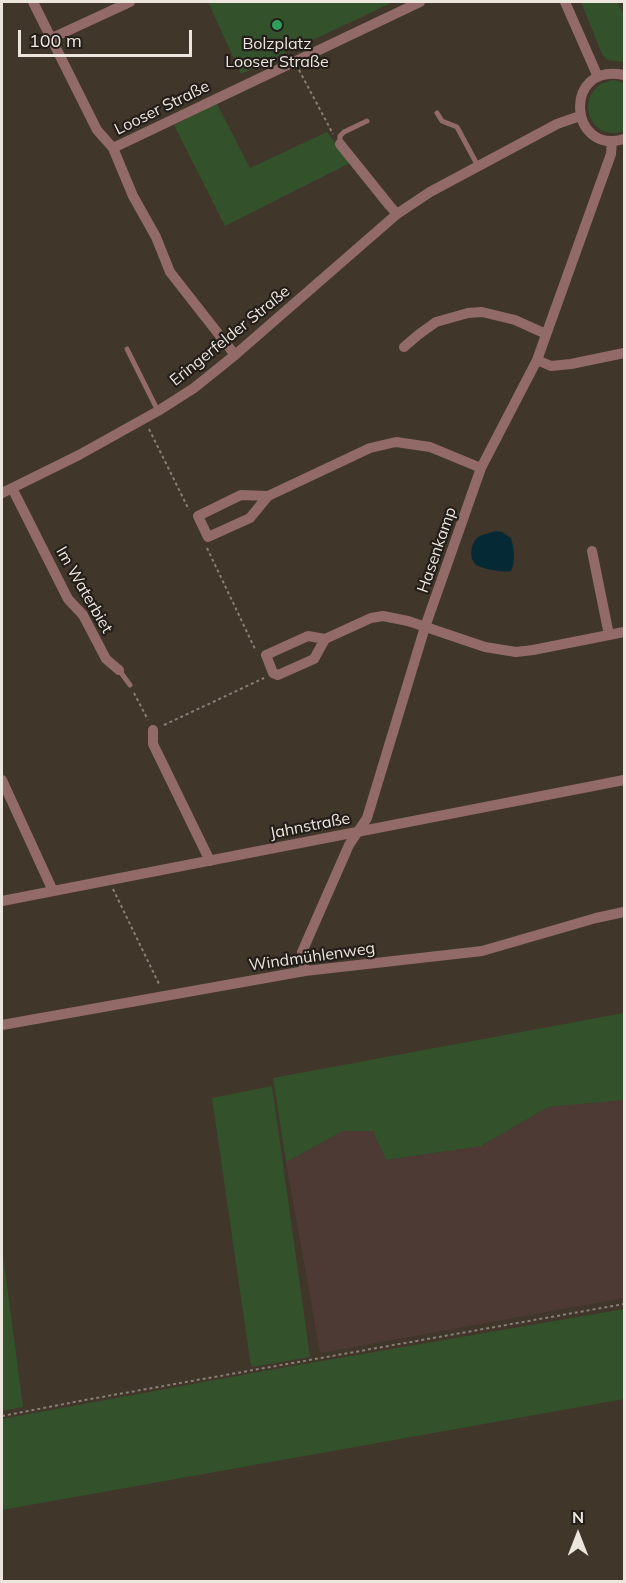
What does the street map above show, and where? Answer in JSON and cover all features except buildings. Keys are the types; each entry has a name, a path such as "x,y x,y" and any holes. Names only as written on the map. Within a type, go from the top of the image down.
{"street":[{"name":"Looser Straße","path":"33,2 98,130 113,148 133,196 156,237 170,272 235,355"},
{"path":"52,38 130,2"},
{"name":"Looser Straße","path":"113,148 420,2"},
{"path":"565,2 598,77"},
{"path":"624,75 615,73 598,77 588,84 579,105 580,116 592,134 612,141 624,139"},
{"name":"Eringerfelder Straße","path":"7,490 158,411 194,388 398,214 430,192 557,124 580,116"},
{"name":"Hasenkamp","path":"305,971 302,952 349,845 367,818 425,627 481,468 537,360 611,154 612,141"},
{"path":"340,144 389,206 398,214"},
{"path":"404,347 436,322 468,313 482,312 515,320 546,334"},
{"path":"537,360 551,366 624,353"},
{"path":"268,496 242,495 198,516 208,537 250,518 268,496 370,448 396,442 430,447 481,468"},
{"name":"Im Waterbiet","path":"7,490 68,599 83,615 106,659 119,670"},
{"path":"592,551 609,635"},
{"path":"325,639 314,659 278,675 273,673 266,655 308,636 325,639 370,618 382,616 399,618 485,647 516,652 624,632"},
{"path":"153,730 153,744 210,861"},
{"path":"2,780 53,891"},
{"name":"Jahnstraße","path":"2,901 624,780"},
{"name":"Windmühlenweg","path":"2,1025 305,971 482,951 624,912"}],"lane":[{"path":"437,113 442,121 457,127 478,166"},
{"path":"340,144 340,136 344,132 367,121"},
{"path":"127,349 158,411"},
{"path":"119,670 130,685"}],"path":[{"path":"295,61 332,134 340,144"},
{"path":"144,418 191,515 198,516"},
{"path":"208,537 205,545 258,655 266,655"},
{"path":"130,685 153,730 273,673"},
{"path":"110,881 161,987 163,996"},
{"path":"2,1416 624,1304"}],"shaded area":[{"path":"624,1100 624,1298 320,1353 286,1162 343,1131 373,1131 386,1160 481,1146 548,1107"}],"green space":[{"path":"208,2 393,2 241,74"},
{"path":"581,2 618,2 624,15 624,62 608,60 603,56"},
{"path":"614,80 624,83 624,131 611,133 601,130 593,122 589,113 589,103 592,93 601,85"},
{"path":"217,104 250,168 327,132 350,163 225,226 174,125"},
{"path":"624,1013 624,1100 548,1107 481,1146 386,1160 373,1131 343,1131 286,1162 273,1078"},
{"path":"272,1086 310,1357 251,1367 212,1098"},
{"path":"2,1248 23,1407 2,1411"},
{"path":"624,1309 624,1399 2,1510 2,1419"}],"water":[{"path":"496,531 511,538 514,563 511,571 483,568 475,563 471,556 473,544 478,537"}],"place":[{"name":"Bolzplatz Looser Straße","path":"277,25"}]}
